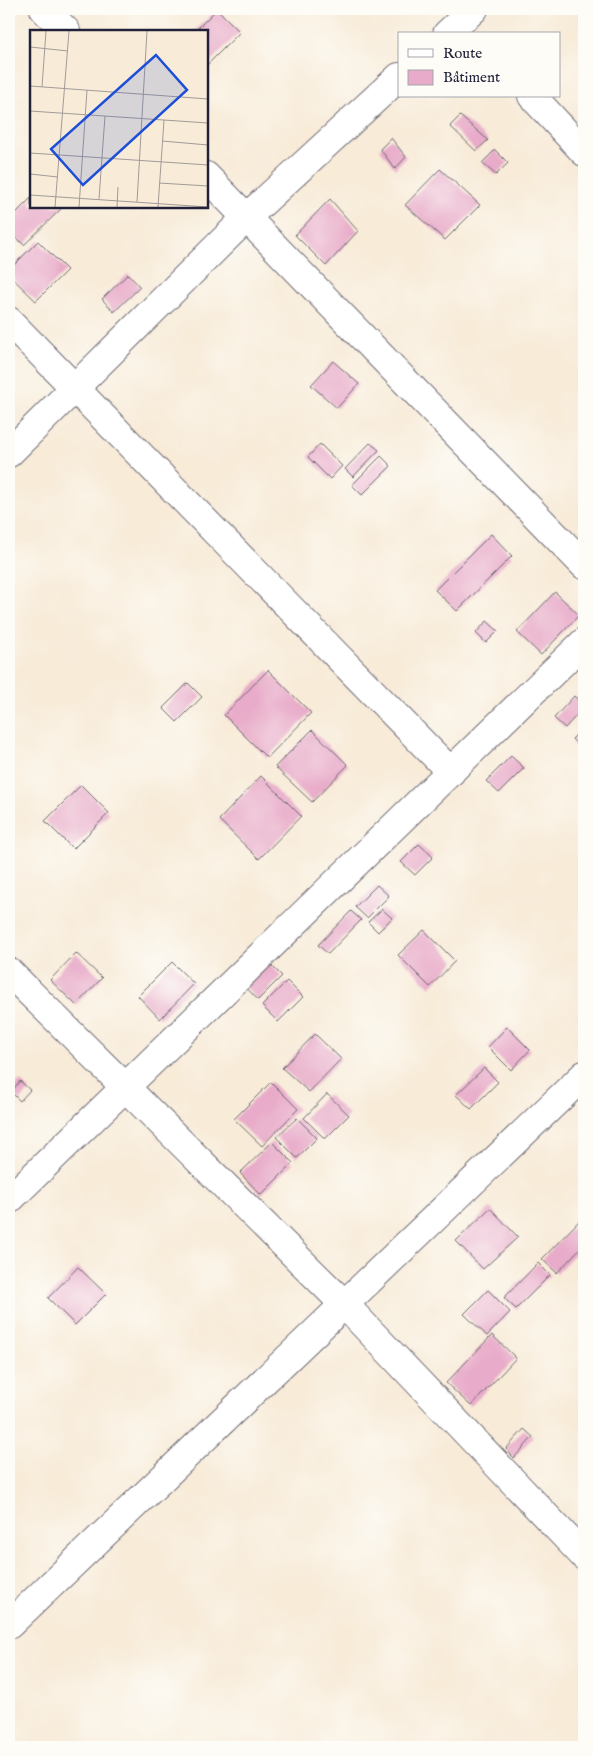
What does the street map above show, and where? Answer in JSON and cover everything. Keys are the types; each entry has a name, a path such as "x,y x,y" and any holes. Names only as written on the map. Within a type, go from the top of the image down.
{"street":[{"path":"44,9 65,30"},
{"path":"9,453 247,218 398,79"},
{"path":"534,98 584,152"},
{"path":"208,178 584,565"},
{"path":"9,321 450,772"},
{"path":"9,1200 584,642"},
{"path":"9,972 344,1304 584,1556"},
{"path":"9,1624 584,1075"}],"building":[{"path":"217,9 240,32 208,64 208,30 196,30"},
{"path":"460,116 488,140 476,151 450,126"},
{"path":"391,138 406,157 395,169 380,149"},
{"path":"495,150 508,163 496,175 482,163"},
{"path":"440,169 480,205 445,240 405,205"},
{"path":"30,199 30,208 62,208 24,245 9,230 9,220"},
{"path":"330,199 358,231 326,266 295,235"},
{"path":"38,241 67,270 36,301 9,275 9,270"},
{"path":"128,274 140,287 114,312 102,299"},
{"path":"333,361 359,384 337,408 311,385"},
{"path":"370,443 379,450 353,477 345,469"},
{"path":"320,444 342,466 330,479 308,457"},
{"path":"381,456 391,466 362,495 352,485"},
{"path":"491,534 512,556 457,611 435,590"},
{"path":"555,592 579,615 541,655 517,632"},
{"path":"487,621 498,631 486,643 476,633"},
{"path":"268,670 311,713 267,758 224,715"},
{"path":"188,683 202,697 177,722 163,708"},
{"path":"574,696 584,707 565,728 554,718"},
{"path":"583,728 584,741 579,747 572,739"},
{"path":"312,730 348,765 312,802 275,767"},
{"path":"511,756 524,768 499,793 486,781"},
{"path":"261,776 301,816 259,859 219,820"},
{"path":"81,785 109,813 73,849 45,821"},
{"path":"419,844 433,857 415,875 401,862"},
{"path":"377,885 389,896 367,918 355,907"},
{"path":"382,909 392,918 378,932 368,922"},
{"path":"351,911 361,920 328,954 318,945"},
{"path":"424,930 455,961 430,987 398,955"},
{"path":"76,953 102,978 76,1005 50,980"},
{"path":"266,960 282,976 258,1000 242,983"},
{"path":"172,962 194,984 160,1019 138,996"},
{"path":"287,981 303,997 278,1022 262,1006"},
{"path":"507,1027 530,1050 511,1070 488,1047"},
{"path":"315,1034 341,1059 309,1092 282,1068"},
{"path":"484,1068 498,1082 471,1109 456,1095"},
{"path":"20,1081 30,1090 20,1101 11,1092"},
{"path":"271,1082 298,1109 262,1146 234,1119"},
{"path":"327,1094 349,1115 325,1139 304,1118"},
{"path":"297,1118 317,1138 297,1158 276,1137"},
{"path":"272,1142 293,1163 261,1195 240,1173"},
{"path":"490,1208 518,1237 483,1269 456,1241"},
{"path":"582,1218 584,1220 584,1244 557,1273 542,1259"},
{"path":"538,1263 550,1275 516,1309 504,1298"},
{"path":"78,1267 106,1294 75,1325 48,1298"},
{"path":"488,1290 510,1312 487,1336 464,1314"},
{"path":"492,1335 516,1358 471,1406 446,1383"},
{"path":"524,1429 533,1437 514,1458 506,1449"}]}
